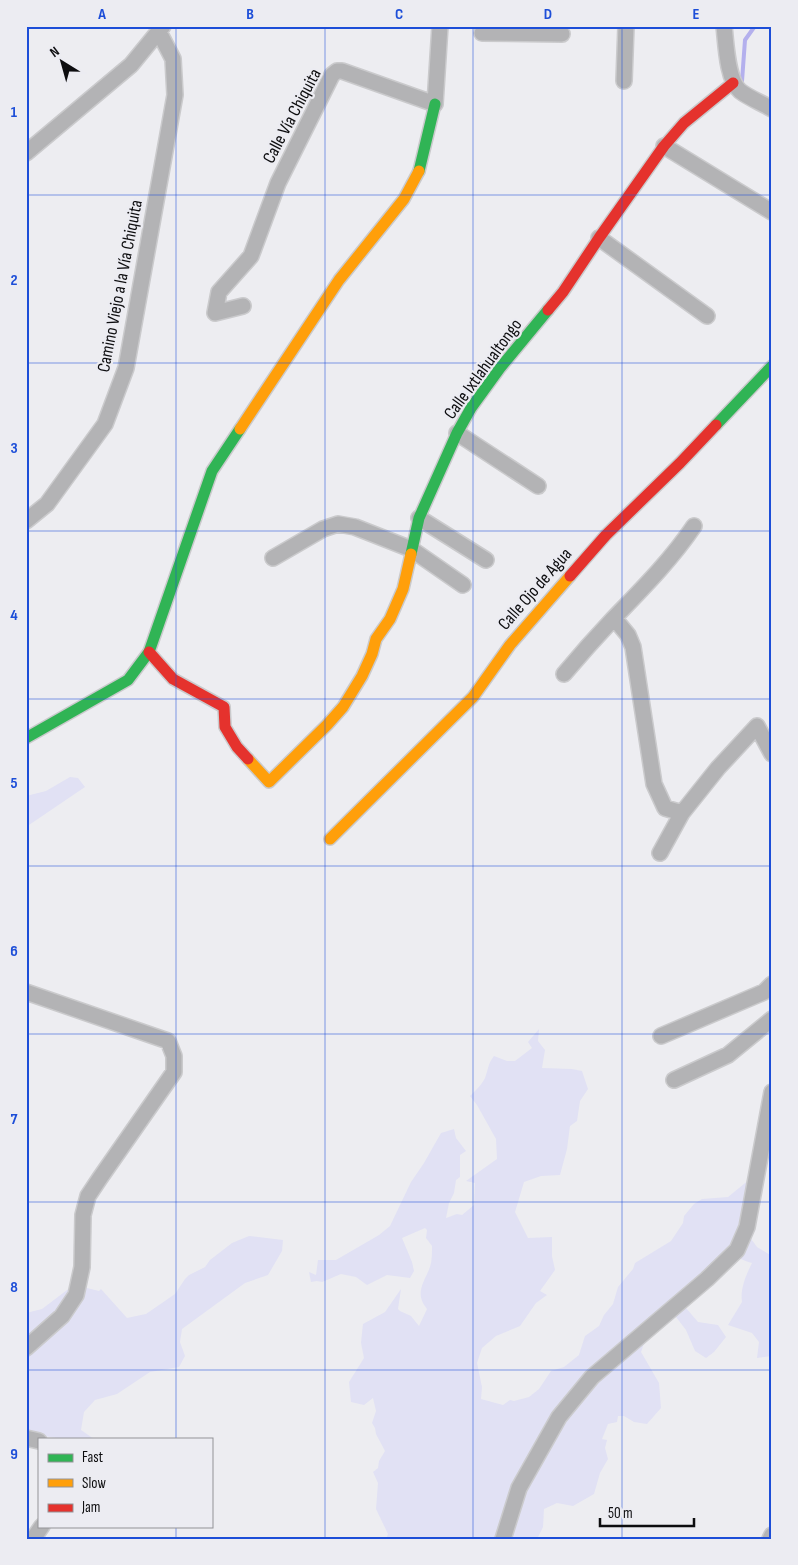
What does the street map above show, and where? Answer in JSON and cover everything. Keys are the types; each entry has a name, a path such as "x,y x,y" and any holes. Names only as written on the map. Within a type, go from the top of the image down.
{"street":[{"path":"26,738 128,680 149,652 212,471 339,280 404,199 419,173 435,104 440,26"},
{"path":"624,81 626,26"},
{"path":"724,26 733,83 740,91 772,109"},
{"path":"26,153 132,65 160,28"},
{"name":"Camino Viejo a la Vía Chiquita","path":"26,521 47,504 105,424 126,368 175,95 173,59 160,28"},
{"path":"482,35 562,34"},
{"name":"Calle Vía Chiquita","path":"243,306 214,313 219,292 252,256 278,183 332,76 337,71 342,71 435,104"},
{"name":"Calle Ixtlahualtongo","path":"149,652 173,678 224,706 225,727 237,747 269,782 327,725 343,706 362,676 372,654 376,639 390,620 402,589 419,518 457,433 471,408 563,292 664,146 684,123 733,83"},
{"path":"664,146 772,212"},
{"path":"599,238 707,316"},
{"name":"Calle Ojo de Agua","path":"330,839 473,696 510,645 606,534 680,463 772,366"},
{"path":"457,433 538,486"},
{"path":"419,518 486,560"},
{"path":"273,558 323,529 338,524 355,527 411,549 463,586"},
{"path":"564,674 614,618 636,597 680,546 694,526"},
{"path":"614,618 628,635 633,647 654,784 665,808 682,813"},
{"path":"660,853 682,813 718,768 756,726 772,754"},
{"path":"661,1036 764,992 772,984"},
{"path":"26,992 168,1041 174,1056 174,1072 88,1196 83,1216 82,1267 76,1295 62,1316 26,1348"},
{"path":"674,1080 728,1055 772,1020"},
{"path":"503,1539 519,1488 558,1417 592,1377 707,1279 736,1250 747,1227 772,1092"},
{"path":"32,1539 40,1528"}],"shaded area":[{"path":"70,777 78,778 85,787 26,827 26,796 46,791"},
{"path":"539,1029 538,1041 545,1050 542,1068 582,1071 588,1089 580,1101 577,1121 570,1126 567,1149 560,1175 541,1176 524,1182 515,1212 528,1238 552,1237 552,1256 555,1270 540,1291 547,1295 536,1303 520,1326 496,1336 482,1348 477,1363 482,1387 481,1399 503,1405 510,1400 514,1401 529,1397 539,1389 551,1371 564,1367 579,1355 585,1336 599,1326 604,1315 613,1304 618,1287 633,1269 635,1263 671,1241 683,1223 684,1216 694,1204 702,1199 728,1197 750,1179 743,1228 757,1247 772,1256 772,1356 757,1358 759,1342 752,1333 728,1325 742,1302 743,1287 752,1263 737,1258 720,1260 706,1269 683,1294 686,1308 698,1322 718,1325 726,1337 714,1352 706,1358 695,1351 686,1330 676,1317 648,1332 641,1352 659,1383 661,1408 647,1424 634,1422 624,1416 618,1416 617,1422 608,1424 602,1439 607,1440 605,1448 608,1459 600,1473 594,1494 573,1506 557,1503 544,1509 543,1527 537,1539 386,1539 388,1534 376,1509 378,1483 373,1472 378,1468 379,1461 385,1451 372,1423 376,1411 373,1398 364,1405 351,1402 349,1382 364,1358 361,1343 363,1324 385,1312 401,1289 398,1309 411,1316 419,1326 427,1309 421,1298 421,1288 431,1265 432,1246 426,1238 427,1230 425,1228 402,1238 414,1271 410,1278 387,1275 367,1285 356,1277 341,1274 322,1282 311,1282 309,1272 316,1275 318,1260 336,1260 379,1235 390,1226 411,1182 441,1133 454,1129 456,1138 466,1151 460,1155 460,1177 456,1180 446,1218 457,1214 462,1215 474,1205 475,1183 466,1181 497,1159 496,1139 470,1096 484,1081 494,1056 507,1061 515,1061 532,1048 528,1042"},
{"path":"249,1236 283,1240 282,1251 268,1275 245,1283 182,1329 180,1342 185,1356 179,1367 150,1372 117,1394 95,1400 84,1412 81,1430 93,1438 57,1438 36,1435 26,1437 26,1313 42,1309 71,1287 79,1286 99,1291 101,1289 127,1318 146,1314 175,1294 189,1275 205,1267 210,1260 232,1243"}],"waterway":[{"path":"742,81 745,40 755,26"}],"traffic: fast":[{"path":"419,171 435,104"},
{"path":"411,554 419,518 457,433 471,408 500,368 548,310"},
{"path":"716,425 772,366"},
{"path":"26,738 128,680 149,652 212,471 240,429"}],"traffic: slow":[{"path":"240,429 339,280 404,199 419,171"},
{"path":"248,759 269,782 343,707 362,676 372,654 376,639 390,619 403,589 411,554"},
{"path":"330,839 473,697 510,645 570,576"}],"traffic: jam":[{"path":"548,310 563,292 664,146 684,123 733,83"},
{"path":"570,576 606,535 716,425"},
{"path":"149,652 173,679 224,707 225,727 237,747 248,759"}]}
